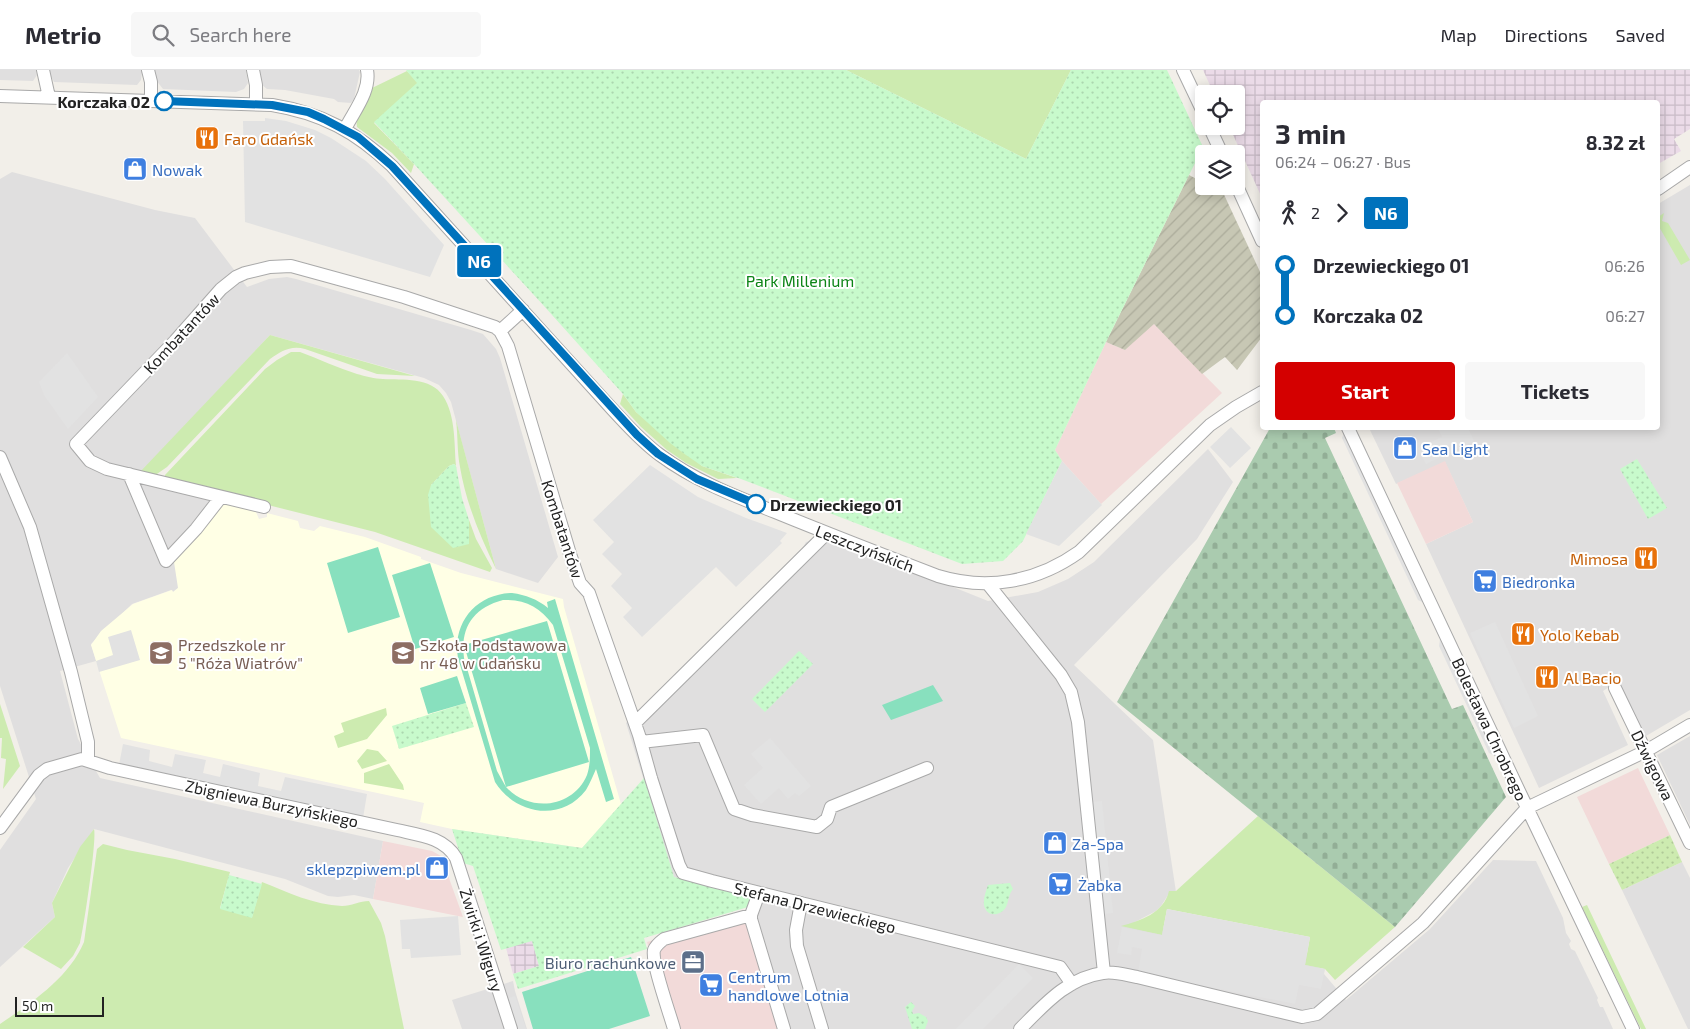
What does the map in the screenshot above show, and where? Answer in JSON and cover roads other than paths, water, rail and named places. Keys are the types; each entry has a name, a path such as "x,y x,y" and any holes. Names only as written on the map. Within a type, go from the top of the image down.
{"street":[{"path":"43,70 49,97"},
{"path":"148,70 151,82 151,100"},
{"path":"253,70 256,85 256,104"},
{"path":"345,129 367,86 367,70"},
{"path":"1183,70 1195,95"},
{"name":"Leszczyńskich","path":"0,96 281,106 308,112 345,129 392,166 613,410 658,454 697,479 827,533 955,581 988,584 1033,576 1063,563 1079,552 1210,426 1236,407 1260,393"},
{"path":"1660,188 1690,167"},
{"path":"1241,195 1260,237"},
{"name":"Kombatantów","path":"264,507 96,465 90,461 76,444 221,289 236,277 245,273 270,267 291,266 489,323 500,331 508,346 570,554 580,583 589,593 635,723"},
{"path":"500,331 523,310"},
{"name":"Bolesława Chrobrego","path":"1349,430 1633,1029"},
{"path":"0,456 30,527 75,689 88,742 88,760"},
{"path":"130,474 166,561 196,529 221,497"},
{"path":"635,723 827,533"},
{"path":"988,584 1052,664 1071,692 1078,722 1104,973"},
{"name":"Dźwigowa","path":"1615,688 1690,843"},
{"name":"Stefana Drzewieckiego","path":"635,723 679,866 683,873 1060,967 1072,984"},
{"path":"1020,1029 1047,1001 1072,984 1093,975 1104,973 1138,977 1296,1015 1311,1023 1317,1014 1423,923 1527,808 1646,751 1690,726"},
{"path":"641,742 703,735 734,809 752,815 817,827 827,819 831,806 927,768"},
{"name":"Zbigniewa Burzyńskiego","path":"0,828 32,782 43,772 66,762 88,760 117,769 421,836 440,841 452,851"},
{"name":"Żwirki i Wigury","path":"452,851 456,858 511,1029"},
{"path":"759,893 751,914 784,1029"},
{"path":"801,903 796,930 797,946 822,1029"},
{"path":"674,1029 655,965 653,952 656,945 664,939 751,914"}],"place":[{"name":"Korczaka 02","path":"164,101"},
{"name":"Faro Gdańsk","path":"207,138"},
{"name":"Nowak","path":"135,169"},
{"name":"Sea Light","path":"1405,448"},
{"name":"Drzewieckiego 01","path":"756,504"},
{"name":"Mimosa","path":"1646,558"},
{"name":"Biedronka","path":"1485,581"},
{"name":"Yolo Kebab","path":"1523,634"},
{"name":"Przedszkole nr 5 \"Róża Wiatrów\"","path":"161,653"},
{"name":"Szkoła Podstawowa nr 48 w Gdańsku","path":"403,653"},
{"name":"Al Bacio","path":"1547,677"},
{"name":"Za-Spa","path":"1055,843"},
{"name":"sklepzpiwem.pl","path":"437,868"},
{"name":"Żabka","path":"1060,884"},
{"name":"Biuro rachunkowe","path":"693,962"},
{"name":"Centrum handlowe Lotnia","path":"711,985"}],"park label":[{"name":"Park Millenium","path":"800,280"}]}
